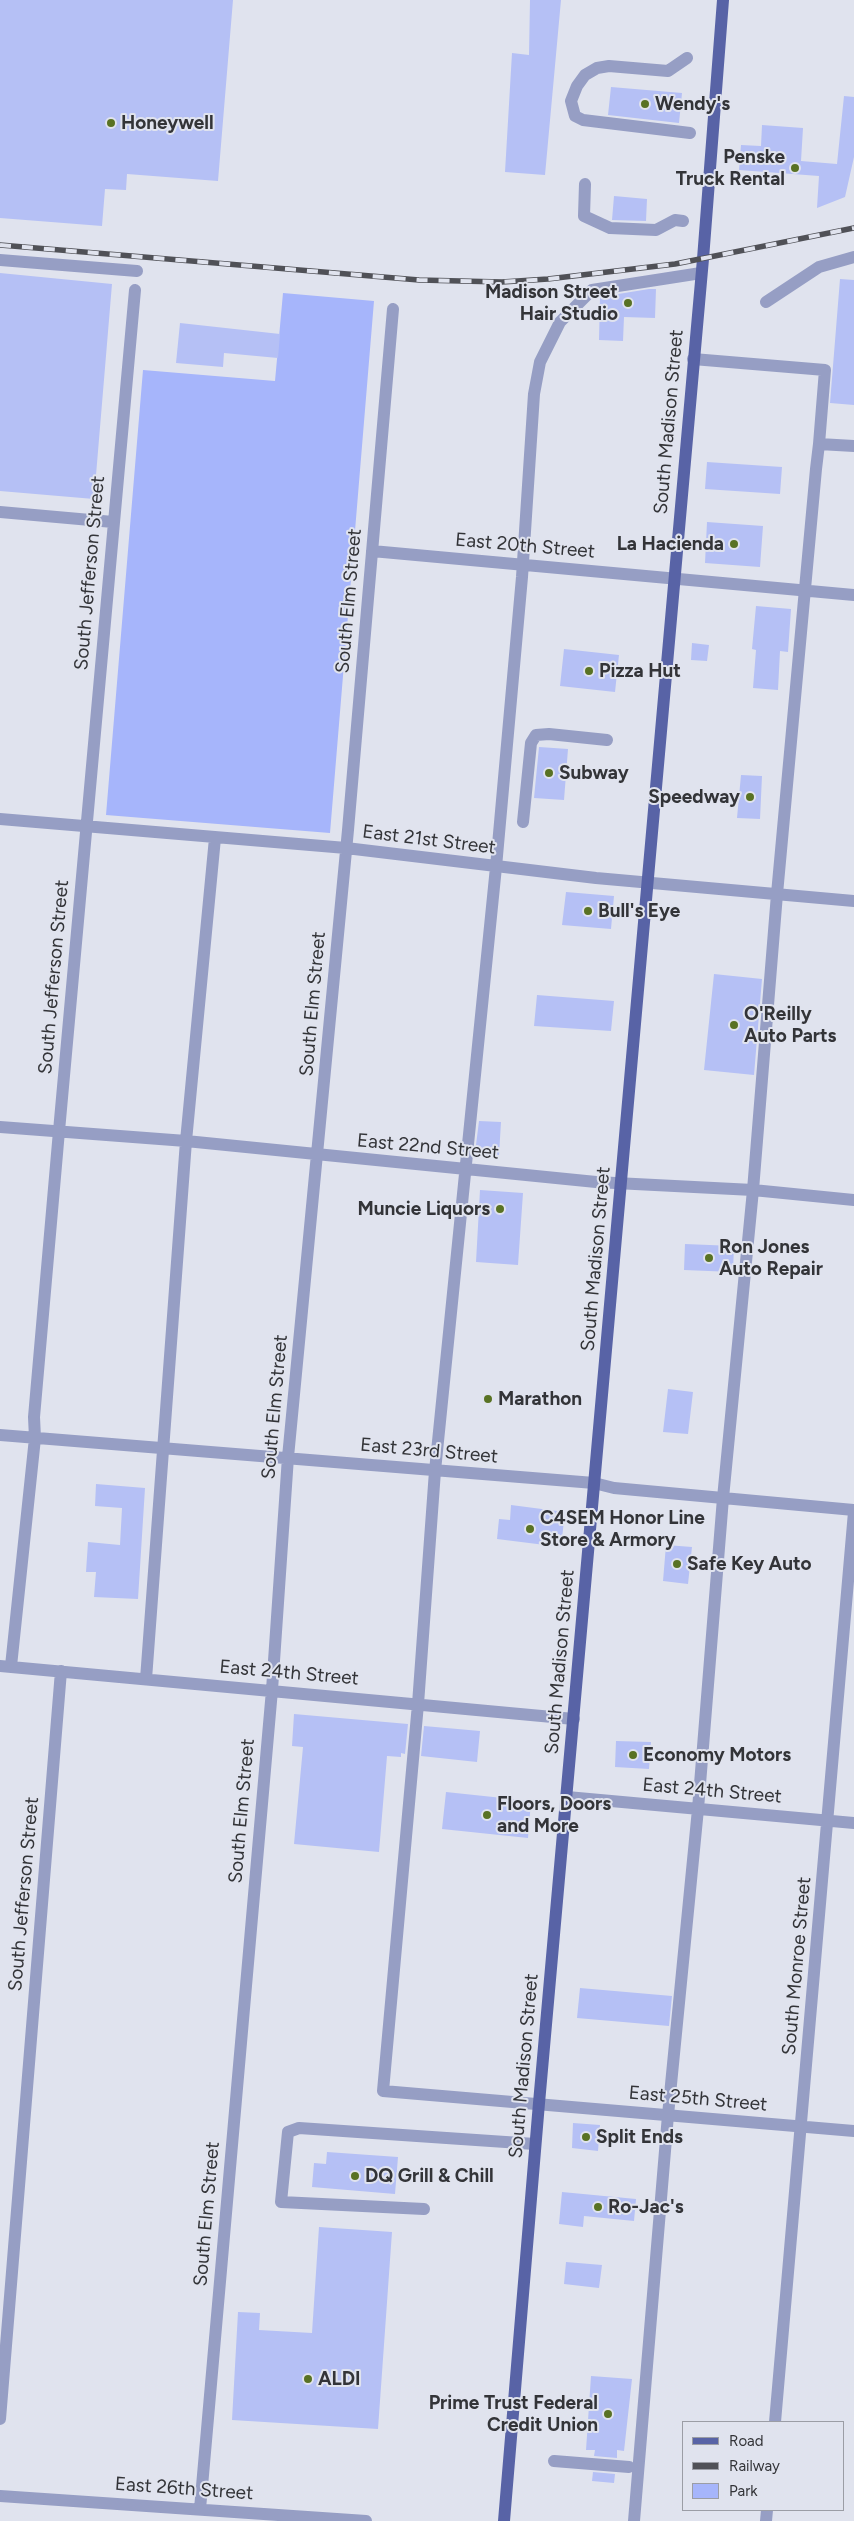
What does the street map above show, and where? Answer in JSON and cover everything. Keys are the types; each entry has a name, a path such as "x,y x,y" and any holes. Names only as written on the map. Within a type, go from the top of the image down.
{"main road":[{"name":"South Madison Street","path":"504,2521 535,2144 622,1182 701,273 722,0"}],"street":[{"path":"687,58 668,71 609,66 597,68 585,75 577,86 571,101 575,116 583,120 690,133"},
{"path":"585,184 584,216 610,228 656,230 675,220 683,221"},
{"path":"766,302 819,267 854,257"},
{"path":"0,260 137,271"},
{"path":"418,1704 435,1471 496,867 523,565 534,394 540,362 560,322 592,290 701,273"},
{"name":"South Jefferson Street","path":"6,1666 35,1438 35,1407 59,1131 135,290"},
{"name":"South Elm Street","path":"200,2509 272,1690 288,1457 318,1156 393,309"},
{"path":"634,2521 668,2115 698,1809 723,1498 754,1190 777,894 826,370 693,359"},
{"path":"819,444 854,446"},
{"path":"0,512 113,522"},
{"name":"East 20th Street","path":"372,551 854,595"},
{"path":"523,822 531,743 536,735 549,734 607,740"},
{"name":"East 21st Street","path":"0,819 87,828 346,848 496,867 647,883 854,901"},
{"path":"146,1679 186,1141 215,838"},
{"name":"East 22nd Street","path":"0,1127 186,1141 318,1156 466,1169 622,1182 754,1190 854,1200"},
{"name":"East 23rd Street","path":"0,1435 594,1483 614,1488 854,1511"},
{"name":"South Monroe Street","path":"775,2421 829,1821 854,1511"},
{"name":"East 24th Street","path":"6,1666 574,1719"},
{"name":"South Jefferson Street","path":"0,2419 61,1671"},
{"name":"East 25th Street","path":"418,1704 383,2091 854,2131"},
{"name":"East 24th Street","path":"567,1798 854,1823"},
{"path":"424,2209 281,2202 288,2132 299,2128 535,2144"},
{"path":"554,2461 629,2467"},
{"name":"East 26th Street","path":"0,2496 366,2521"}],"green space":[{"path":"283,293 374,301 330,833 106,815 143,370 275,381"}],"building":[{"name":"Honeywell","path":"0,0 233,0 218,181 127,174 126,190 105,189 102,226 0,218"},
{"path":"530,0 561,0 545,175 505,172 512,53 529,55"},
{"name":"Wendy's","path":"611,87 682,93 679,123 608,115"},
{"name":"Penske Truck Rental","path":"844,96 854,97 854,157 845,197 817,208 819,176 739,170 741,145 761,146 762,125 803,128 801,161 837,164"},
{"path":"614,196 647,199 646,221 612,220"},
{"path":"0,273 112,284 94,499 0,491"},
{"path":"840,279 854,280 854,405 830,403"},
{"name":"Madison Street Hair Studio","path":"656,289 655,318 624,317 623,341 599,340 600,297"},
{"path":"180,323 280,334 278,358 224,353 223,367 176,363"},
{"path":"707,462 782,467 780,494 705,489"},
{"name":"La Hacienda","path":"707,522 763,526 760,567 705,563"},
{"path":"756,606 791,609 788,652 780,651 778,690 753,688 756,650 752,649"},
{"path":"692,643 709,645 707,661 691,660"},
{"name":"Pizza Hut","path":"564,649 619,655 615,692 560,686"},
{"name":"Subway","path":"539,747 568,749 564,800 534,798"},
{"name":"Speedway","path":"741,775 762,776 760,819 737,818"},
{"name":"Bull's Eye","path":"566,892 614,896 611,929 562,925"},
{"name":"O'Reilly Auto Parts","path":"714,974 762,979 754,1075 704,1070"},
{"path":"537,995 614,1001 611,1031 534,1026"},
{"path":"479,1121 501,1122 499,1155 475,1153"},
{"path":"480,1190 523,1193 518,1265 476,1262"},
{"name":"Ron Jones Auto Repair","path":"685,1244 734,1246 733,1272 684,1270"},
{"path":"668,1389 693,1392 688,1434 663,1432"},
{"path":"96,1484 145,1488 138,1599 94,1597 96,1572 86,1572 88,1542 120,1545 122,1508 95,1506"},
{"name":"C4SEM Honor Line Store & Armory","path":"511,1505 565,1512 561,1547 497,1539 499,1519 510,1520"},
{"name":"Safe Key Auto","path":"666,1545 692,1547 688,1584 663,1581"},
{"path":"294,1714 408,1724 405,1754 401,1753 401,1757 387,1756 379,1852 294,1844 303,1747 292,1746"},
{"path":"424,1726 480,1731 477,1762 421,1756"},
{"name":"Economy Motors","path":"616,1741 651,1742 649,1769 615,1767"},
{"name":"Floors, Doors and More","path":"446,1792 531,1801 528,1838 442,1829"},
{"path":"580,1988 672,1996 669,2026 577,2018"},
{"name":"Split Ends","path":"573,2123 600,2125 598,2151 572,2148"},
{"name":"DQ Grill & Chill","path":"327,2152 398,2157 395,2194 312,2187 314,2163 326,2164"},
{"name":"Ro-Jac's","path":"562,2192 636,2199 634,2221 584,2216 583,2227 559,2224"},
{"name":"ALDI","path":"319,2227 392,2232 378,2429 232,2420 238,2312 260,2313 259,2330 312,2333"},
{"path":"566,2262 602,2265 599,2288 564,2284"},
{"name":"Prime Trust Federal Credit Union","path":"591,2376 632,2379 624,2451 617,2450 617,2458 594,2456 595,2450 586,2450"},
{"path":"593,2472 615,2474 614,2483 592,2481"}],"railway":[{"path":"0,245 419,280 502,282 548,279 675,264 854,228"}],"place":[{"name":"Wendy's","path":"645,104"},
{"name":"Honeywell","path":"111,123"},
{"name":"Penske Truck Rental","path":"795,168"},
{"name":"Madison Street Hair Studio","path":"628,303"},
{"name":"La Hacienda","path":"734,544"},
{"name":"Pizza Hut","path":"589,671"},
{"name":"Subway","path":"549,773"},
{"name":"Speedway","path":"750,797"},
{"name":"Bull's Eye","path":"588,911"},
{"name":"O'Reilly Auto Parts","path":"734,1025"},
{"name":"Muncie Liquors","path":"500,1209"},
{"name":"Ron Jones Auto Repair","path":"709,1258"},
{"name":"Marathon","path":"488,1399"},
{"name":"C4SEM Honor Line Store & Armory","path":"530,1529"},
{"name":"Safe Key Auto","path":"677,1564"},
{"name":"Economy Motors","path":"633,1755"},
{"name":"Floors, Doors and More","path":"487,1815"},
{"name":"Split Ends","path":"586,2137"},
{"name":"DQ Grill & Chill","path":"355,2176"},
{"name":"Ro-Jac's","path":"598,2207"},
{"name":"ALDI","path":"308,2379"},
{"name":"Prime Trust Federal Credit Union","path":"608,2414"}]}
